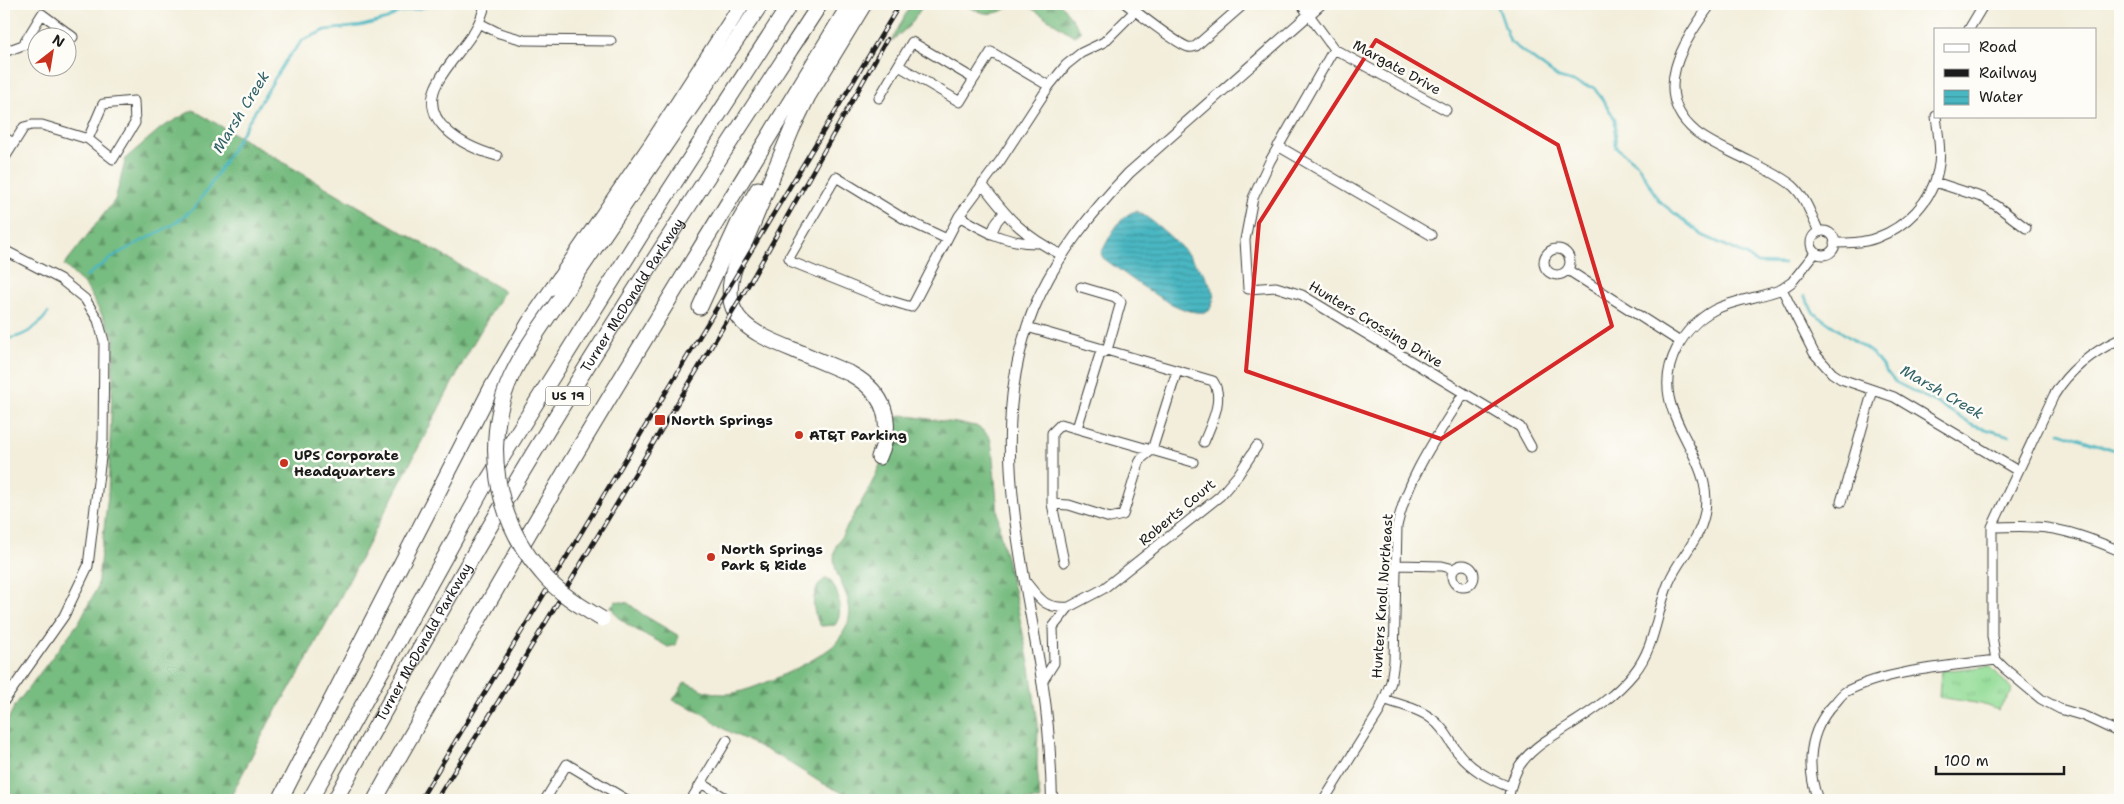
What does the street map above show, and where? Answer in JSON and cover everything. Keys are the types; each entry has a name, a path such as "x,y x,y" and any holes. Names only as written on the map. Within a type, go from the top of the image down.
{"highway":[{"path":"280,800 492,387 529,323 651,145 742,4"},
{"path":"602,619 555,587 542,574 520,543 505,510 501,495 496,447 500,412 511,378 519,362 760,4"},
{"name":"Turner McDonald Parkway","path":"310,800 483,488 632,248 790,4"},
{"name":"Turner McDonald Parkway","path":"335,800 433,625 537,447 658,254 820,4"},
{"path":"375,800 411,734 658,315 714,228 850,4"},
{"path":"700,306 738,224 808,96 864,4"},
{"path":"792,128 735,266 729,290 731,301 735,313 750,330 851,374 864,382 873,391 884,411 886,423 883,446 878,457"}],"street":[{"path":"485,4 479,23 438,82 433,106 435,116 444,128 478,151 497,156"},
{"path":"1126,4 1187,47 1196,46 1244,4"},
{"path":"1301,4 1334,49"},
{"path":"1052,800 1049,736 1009,463 1011,402 1017,364 1028,326 1035,306 1062,255 1100,203 1129,173 1321,4"},
{"path":"1711,4 1679,53 1674,68 1673,90 1680,112 1688,124 1705,138 1780,177 1793,186 1805,202 1819,232"},
{"path":"1970,28 1984,4"},
{"path":"947,239 906,220 836,177 789,258 792,262 884,299 911,307 947,239 959,216 1000,160 1048,86 1066,65 1081,53 1104,42 1135,11"},
{"path":"33,28 42,14 61,28"},
{"path":"479,23 499,33 524,40 611,41"},
{"path":"23,45 28,37"},
{"path":"879,98 912,42 974,79"},
{"path":"4,52 28,44"},
{"name":"Margate Drive","path":"1334,49 1446,110"},
{"name":"Hunters Crossing Drive","path":"1334,49 1278,146 1253,198 1248,219 1246,260 1248,289 1276,287 1302,295 1520,426 1531,446"},
{"path":"899,66 960,102 991,52 1048,86"},
{"path":"4,158 24,127 42,125 88,139 113,159 135,123 134,101 103,104 88,139"},
{"path":"1834,243 1850,243 1876,238 1898,227 1920,207 1935,182 1940,157 1936,118"},
{"path":"4,137 14,143"},
{"path":"1278,146 1431,234"},
{"path":"1935,182 1984,198 2026,228"},
{"path":"982,184 1004,213 1018,227 1037,243 1062,255"},
{"path":"991,234 997,221 1004,213"},
{"path":"959,216 991,234 1011,242 1037,243"},
{"path":"1011,242 1018,227"},
{"path":"1819,232 1829,234 1834,243 1832,249 1827,254 1815,253 1812,248 1811,241 1819,232"},
{"path":"4,250 60,278 85,298 98,320 104,340 104,350 103,440 88,566 64,616 4,701"},
{"path":"1508,800 1510,787 1519,768 1533,751 1617,692 1635,672 1653,639 1669,580 1701,527 1707,502 1705,479 1700,465 1675,418 1668,394 1670,368 1680,342 1696,323 1715,309 1782,289 1792,282 1815,253"},
{"path":"1568,270 1680,342"},
{"path":"1077,428 1100,354 1107,350 1121,302 1115,297 1081,287"},
{"path":"1782,289 1814,353 1824,366 1842,379 1894,397 2018,471"},
{"path":"1028,326 1213,381 1217,387 1218,400 1204,442"},
{"path":"2120,339 2103,347 2080,364 2064,380 2054,395 1992,527 1992,636 1996,660 2041,699 2060,709 2084,716 2120,733"},
{"path":"1052,504 1069,505 1110,518 1123,515 1139,463 1152,450 1177,370"},
{"path":"1841,502 1873,390"},
{"name":"Hunters Knoll Northeast","path":"1324,800 1386,700 1394,661 1397,526 1407,491 1417,470 1464,393"},
{"path":"1064,562 1052,504 1052,433 1061,424 1193,462"},
{"name":"Roberts Court","path":"1069,607 1103,590 1220,496 1238,475 1257,446"},
{"path":"1992,527 2036,527 2060,530 2098,542 2120,552"},
{"path":"1396,565 1442,566 1454,570"},
{"path":"1025,581 1043,603 1050,606 1069,607"},
{"path":"1042,682 1054,663 1053,627 1069,607"},
{"path":"1818,800 1813,786 1810,764 1811,748 1828,710 1846,691 1895,675 1996,660"},
{"path":"1386,700 1431,718 1471,766 1490,779 1510,787"},
{"path":"691,800 726,740"},
{"path":"545,800 567,764 627,800"},
{"path":"701,783 729,800"}],"highlighted area":[{"path":"1376,40 1558,145 1612,326 1441,439 1246,371 1259,223"}],"green space":[{"path":"911,4 924,4 910,25 891,42"},
{"path":"962,4 1015,4 994,13 983,13"},
{"path":"1025,4 1061,4 1081,32 1074,36"},
{"path":"193,110 504,291 471,347 334,609 299,674 270,720 229,800 4,800 4,728 14,707 79,622 97,588 108,495 114,337 86,286 64,265 115,200 126,158 161,128"},
{"path":"902,415 976,426 990,438 1000,534 1030,668 1038,724 1037,765 1040,800 858,800 820,782 780,757 726,730 699,711 673,700 685,682 719,694 736,693 749,689 781,676 824,653 838,641 848,622 850,609 835,566 836,546 870,487 886,452 894,419"},
{"path":"825,579 829,579 835,589 840,608 835,625 821,626 815,614 814,601 817,589"},
{"path":"616,601 628,603 642,614 679,636 676,645 668,647 620,619 611,606"},
{"path":"1990,666 2013,691 1998,710 1981,704 1939,697 1941,671"}],"water":[{"path":"1136,211 1145,216 1180,246 1201,271 1209,282 1214,295 1209,311 1198,312 1170,303 1103,258 1101,253 1115,228 1124,217"}],"waterway":[{"name":"Marsh Creek","path":"85,277 117,254 174,224 194,208 209,187 286,60 303,40 326,30 361,26 388,19 397,13 439,4"},
{"name":"Marsh Creek","path":"1497,4 1510,42 1559,78 1595,88 1615,119 1616,147 1638,165 1659,201 1702,235 1746,255 1757,263 1784,264"},
{"name":"Marsh Creek","path":"1804,296 1814,313 1872,353 1895,382 1937,403 1974,426 2010,436"},
{"name":"Marsh Creek","path":"4,339 17,337 29,331 48,313"},
{"name":"Marsh Creek","path":"2060,432 2120,452"}],"railway":[{"path":"420,800 900,4"},
{"path":"436,800 498,702 753,277 887,39"}],"place":[{"name":"North Springs","path":"660,420"},
{"name":"AT&T Parking","path":"799,435"},
{"name":"UPS Corporate Headquarters","path":"284,463"},
{"name":"North Springs Park & Ride","path":"711,557"}]}
